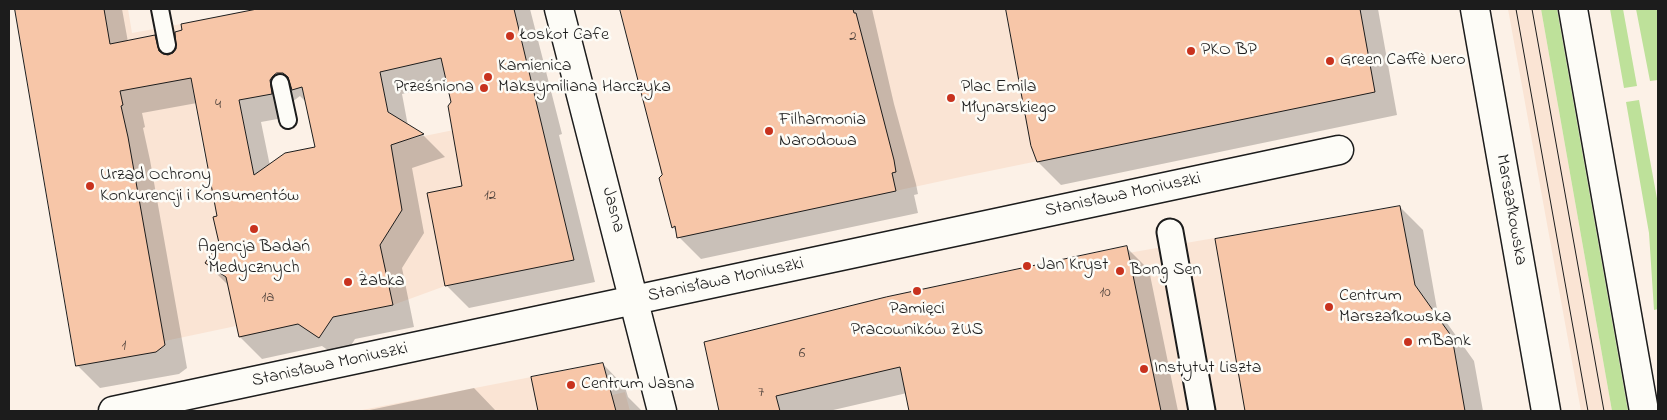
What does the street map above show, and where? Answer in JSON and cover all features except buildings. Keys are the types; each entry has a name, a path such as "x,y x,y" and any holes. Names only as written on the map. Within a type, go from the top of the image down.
{"street":[{"name":"Jasna","path":"559,9 662,411"},
{"name":"Marszałkowska","path":"1475,9 1546,411"},
{"path":"1573,9 1644,411"},
{"name":"Stanisława Moniuszki","path":"114,411 1340,150"},
{"path":"1170,232 1202,411"}],"lane":[{"path":"160,9 167,45"},
{"path":"280,83 288,120"}],"shaded area":[{"path":"15,9 128,9 132,33 181,24 204,155 217,196 390,143 537,113 445,286 393,305 333,317 319,338 298,324 239,338 236,326 165,341 162,348 156,352 82,364"},
{"path":"620,9 1360,9 1375,92 965,176 677,238 660,182 662,174"},
{"path":"1508,9 1541,9 1612,411 1581,411"},
{"name":"Centrum Marszałkowska","path":"1400,206 1437,411 1161,411 1128,253"},
{"path":"603,363 612,395 625,392 630,411 357,411"}],"green space":[{"path":"1541,9 1557,9 1628,411 1612,411"},
{"path":"1610,9 1623,9 1637,86 1624,88"},
{"path":"1636,9 1658,9 1658,80 1650,81"},
{"path":"1639,100 1658,204 1658,309 1654,310 1649,233 1626,102"}],"tram line":[{"path":"1516,9 1588,411"},
{"path":"1532,9 1604,411"}],"place":[{"name":"Łoskot Cafe","path":"510,36"},
{"name":"PKO BP","path":"1191,51"},
{"name":"Green Caffè Nero","path":"1330,61"},
{"name":"Kamienica Maksymiliana Harczyka","path":"488,77"},
{"name":"Prześniona","path":"484,88"},
{"name":"Plac Emila Młynarskiego","path":"951,98"},
{"name":"Filharmonia Narodowa","path":"769,131"},
{"name":"Urząd Ochrony Konkurencji i Konsumentów","path":"90,186"},
{"name":"Agencja Badań Medycznych","path":"254,229"},
{"name":"Jan Kryst","path":"1027,266"},
{"name":"Bong Sen","path":"1120,271"},
{"name":"Żabka","path":"348,282"},
{"name":"Pamięci Pracowników ZUS","path":"917,291"},
{"name":"Centrum Marszałkowska","path":"1329,307"},
{"name":"mBank","path":"1408,342"},
{"name":"Instytut Liszta","path":"1144,369"},
{"name":"Centrum Jasna","path":"571,385"}]}
